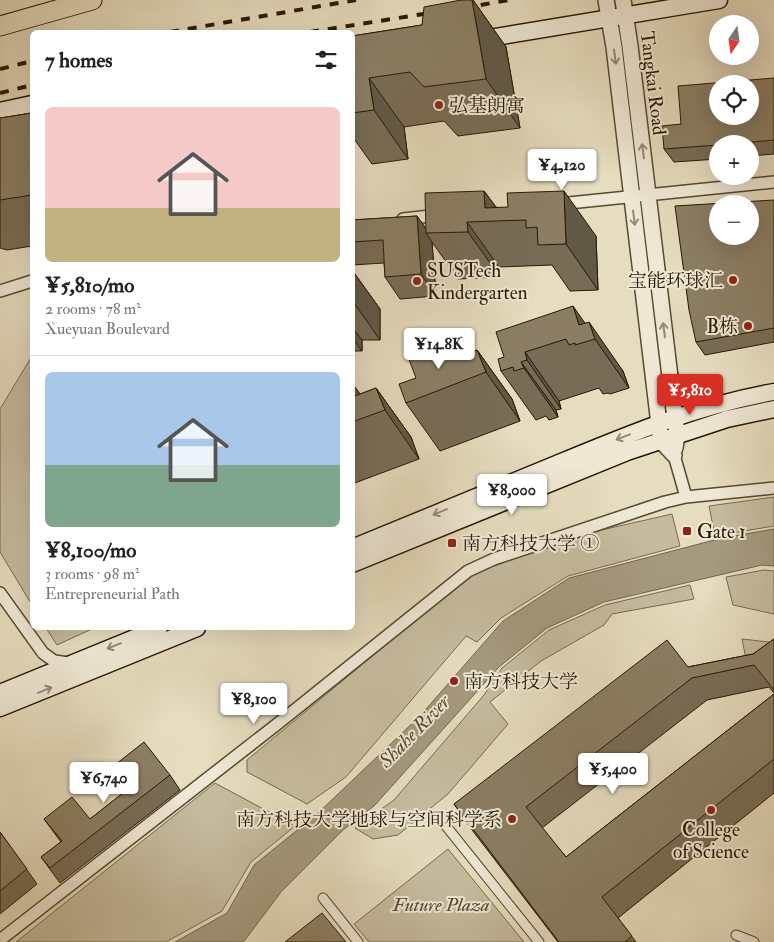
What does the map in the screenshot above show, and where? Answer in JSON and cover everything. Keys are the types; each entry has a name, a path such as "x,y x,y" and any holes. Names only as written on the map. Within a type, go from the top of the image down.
{"main road":[{"path":"0,26 92,0"},
{"path":"460,38 659,0"},
{"path":"616,8 719,0"},
{"path":"0,111 30,104"},
{"path":"0,122 30,115"},
{"path":"670,378 679,390 691,398 718,404"},
{"path":"355,547 623,437 718,404 774,392"},
{"path":"355,563 627,452 727,419 774,408"},
{"path":"0,693 154,630"},
{"path":"0,708 192,630"}],"street":[{"name":"Tangkai Road","path":"616,8 648,195 677,435 674,455"},
{"name":"Tangkai Road","path":"616,8 632,197 661,441"},
{"path":"548,205 774,182"},
{"path":"391,220 449,214"},
{"path":"0,291 30,282"},
{"path":"661,441 674,455 686,497"},
{"path":"0,940 255,741 468,571 494,560 665,502 686,497 774,488"},
{"path":"0,593 43,653 54,661 71,664"},
{"path":"38,677 43,665 43,653"},
{"path":"438,816 539,942"},
{"path":"323,898 358,942"},
{"path":"736,935 754,942"}],"green space":[{"path":"30,359 30,602 0,552 0,409"},
{"path":"774,497 774,526 715,536 709,506"},
{"path":"672,514 680,546 568,576 501,618 477,642 466,636 346,777 307,804 247,772 247,760 469,576 562,539"},
{"path":"764,570 774,571 774,614 733,605 726,577"},
{"path":"690,585 694,599 612,614 604,625 541,661 490,702 508,724 448,794 398,835 373,839 355,828 394,800 484,695 502,668 549,630 605,605"},
{"path":"47,630 90,630 57,645"},
{"path":"742,639 769,642 771,654 746,659"},
{"path":"215,783 295,826 251,862 222,911 166,942 16,942"},
{"name":"Future Plaza","path":"448,849 524,942 369,942 354,924"}],"water":[{"name":"Shahe River","path":"774,529 774,566 762,565 604,602 547,628 499,667 374,806 343,830 281,892 245,940 242,942 175,942 227,913 254,865 317,814 420,716 503,621 569,578 722,538"}],"building":[{"path":"461,0 472,0 486,79 424,87 410,72 369,78 374,110 355,113 355,36 422,25 424,7"},
{"path":"774,78 774,140 759,141 759,135 709,135 709,146 664,149 662,126 681,124 678,86 709,83 709,125 759,125 759,79"},
{"path":"30,113 30,195 0,200 0,118"},
{"path":"484,191 485,208 508,207 507,193 564,191 566,244 538,245 537,227 526,228 526,220 467,222 468,232 426,233 425,193"},
{"name":"宝能环球汇","path":"774,200 774,328 696,342 689,310 675,206 709,204 709,245 759,245 759,201"},
{"path":"417,216 421,274 385,277 383,240 355,242 355,220"},
{"path":"573,306 579,325 589,322 595,339 569,345 566,339 525,352 527,360 521,362 524,368 514,371 513,367 501,371 498,359 504,357 496,332"},
{"path":"448,339 456,358 477,350 486,372 406,403 399,384 416,378 407,354"},
{"path":"376,388 385,410 355,421 355,396"},
{"path":"774,639 774,690 754,665 692,678 526,807 566,857 774,694 774,759 602,897 632,936 625,942 559,942 454,804 667,640 688,667 753,654"},
{"path":"144,742 170,775 50,868 41,857 62,841 44,819 72,797 90,819 133,785 116,764"},
{"path":"0,832 27,869 0,891"},
{"path":"322,913 346,942 285,942"}],"railway":[{"path":"182,30 356,0"},
{"path":"463,8 509,0"},
{"path":"323,30 436,12"},
{"path":"0,69 30,62"},
{"path":"0,93 30,86"}],"place":[{"name":"弘基朗寓","path":"439,105"},
{"name":"宝能环球汇","path":"733,280"},
{"name":"SUSTech Kindergarten","path":"417,281"},
{"name":"B栋","path":"748,326"},
{"name":"Gate 1","path":"687,531"},
{"name":"南方科技大学 ①","path":"452,543"},
{"name":"南方科技大学","path":"454,681"},
{"name":"College of Science","path":"711,810"},
{"name":"南方科技大学地球与空间科学系","path":"512,819"}]}
